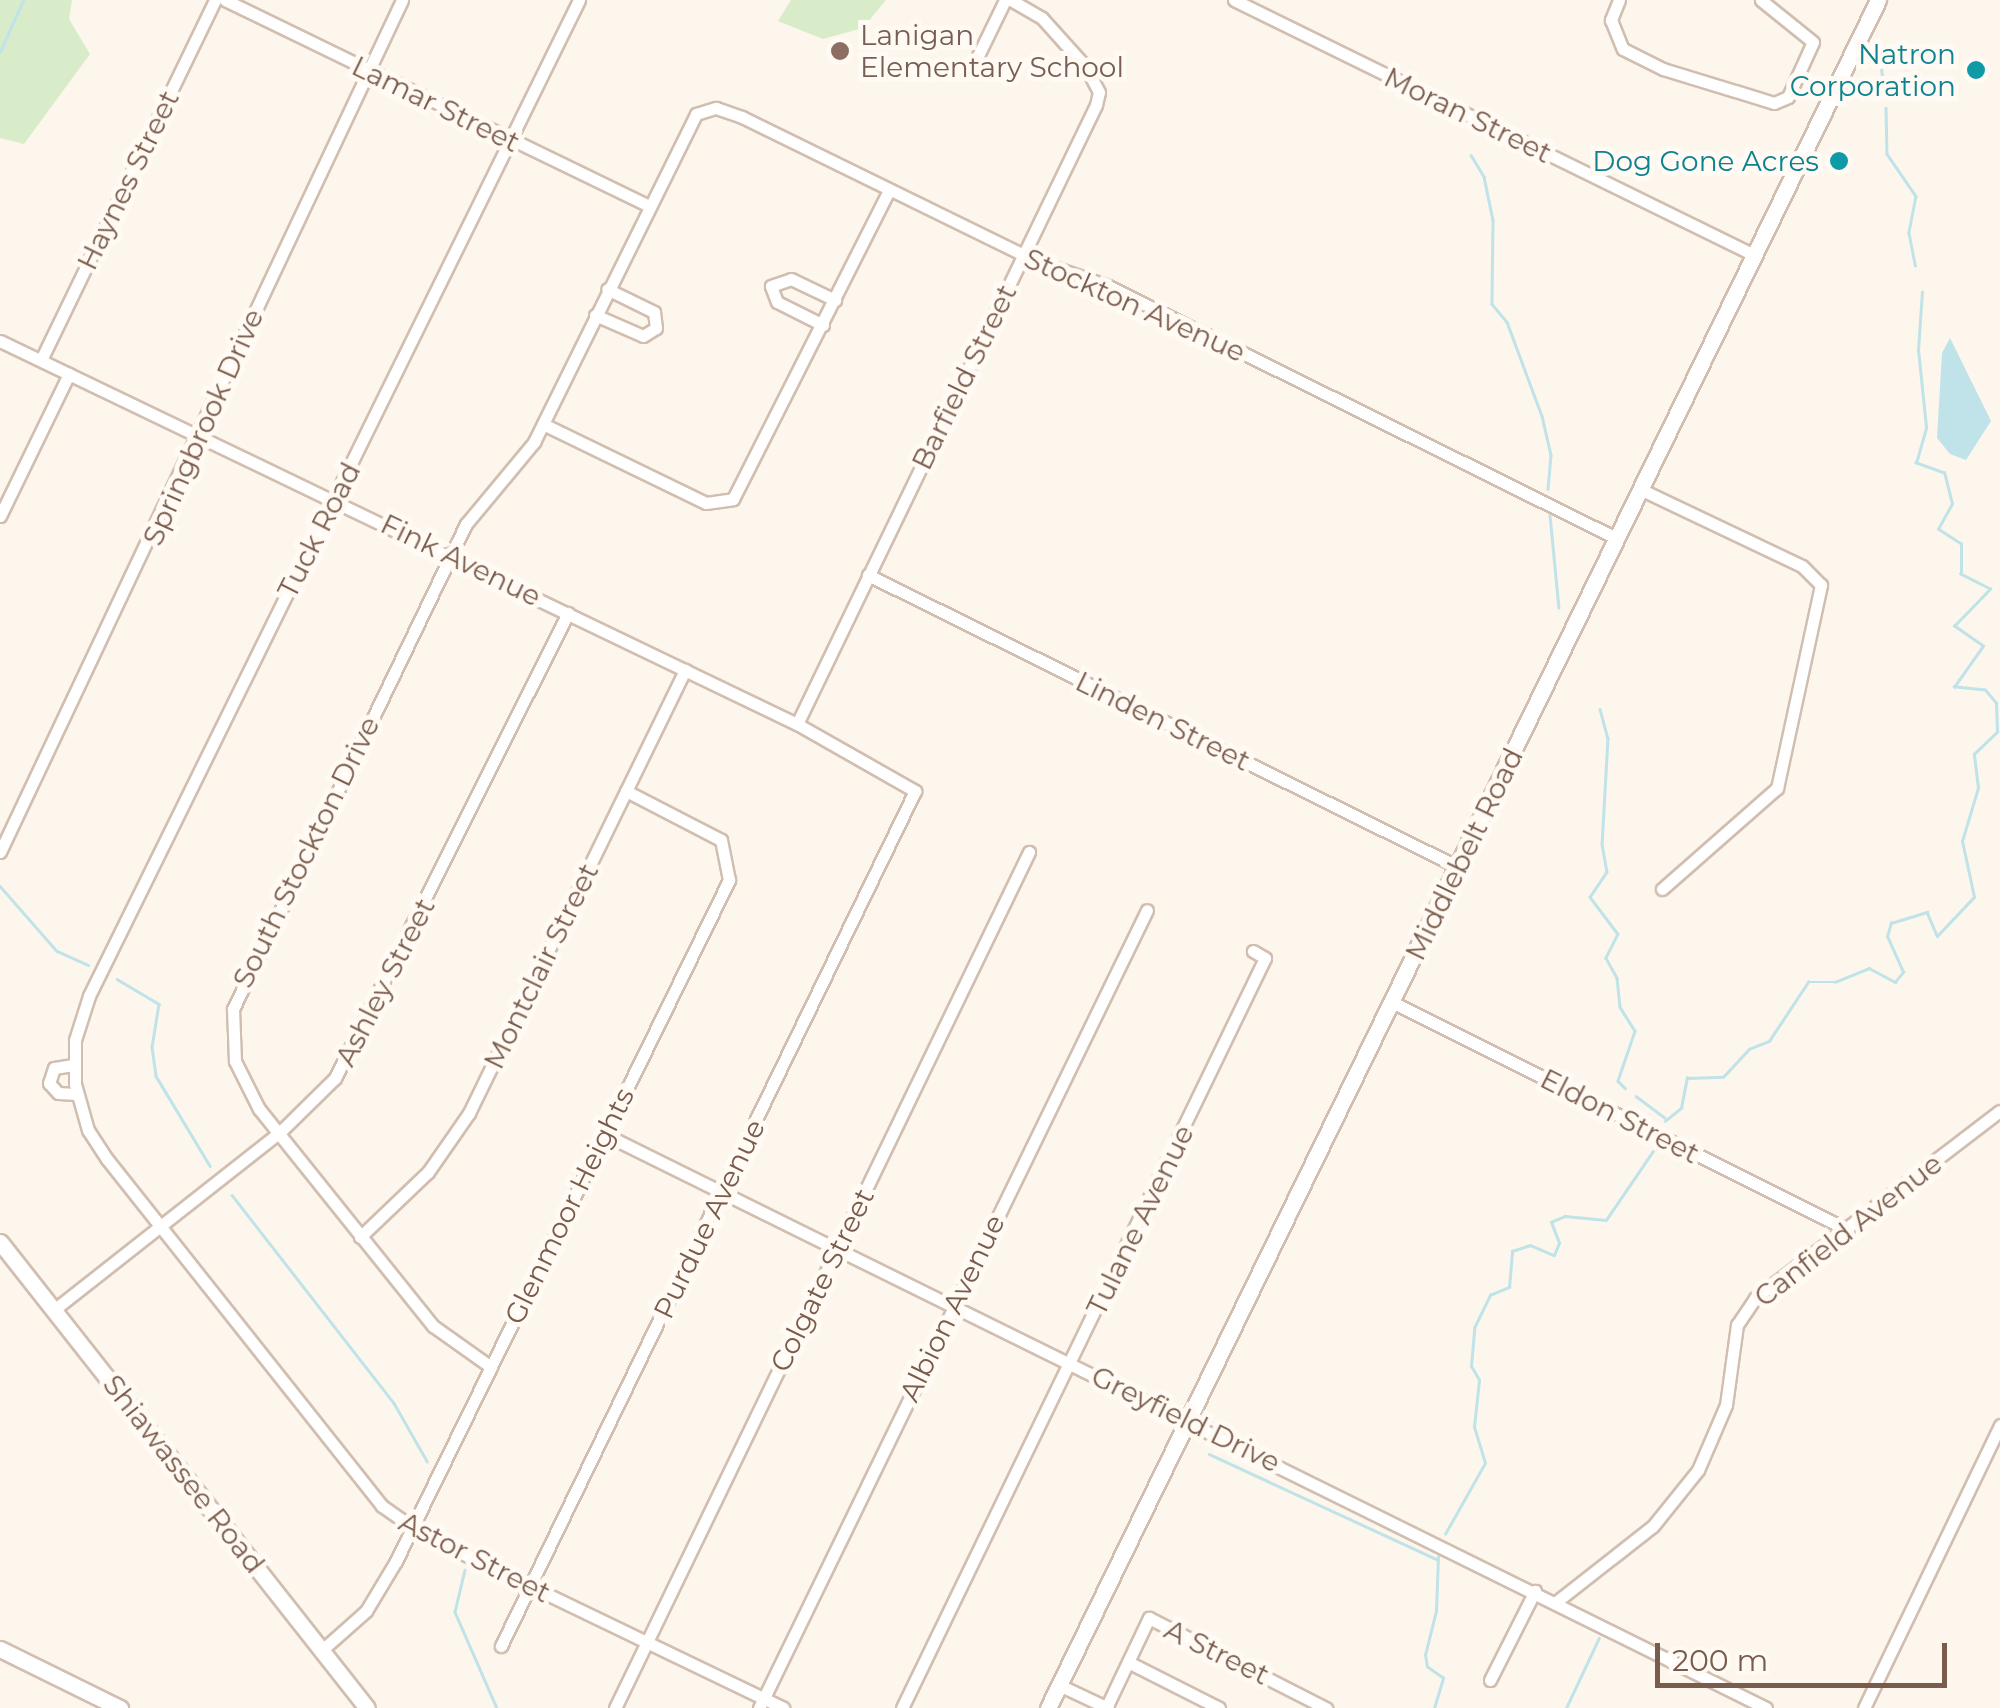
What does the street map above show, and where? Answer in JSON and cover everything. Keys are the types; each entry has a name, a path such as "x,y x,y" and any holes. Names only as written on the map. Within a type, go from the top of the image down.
{"street":[{"name":"Haynes Street","path":"40,360 214,0"},
{"name":"Lamar Street","path":"225,0 648,205"},
{"name":"Springbrook Drive","path":"0,852 402,0"},
{"name":"Tuck Road","path":"159,1226 96,1144 77,1094 73,1065 89,996 580,0"},
{"path":"973,66 1008,0"},
{"name":"Barfield Street","path":"796,724 1099,92 1042,18 1008,0"},
{"name":"Moran Street","path":"1234,0 1756,256"},
{"path":"1619,0 1611,20 1623,49 1663,70 1768,103 1788,96 1813,42 1761,0"},
{"name":"Middlebelt Road","path":"1048,1708 1878,0"},
{"name":"Stockton Avenue","path":"702,110 742,117 1024,254 1108,286 1618,539"},
{"name":"South Stockton Drive","path":"492,1367 432,1326 278,1133 234,1061 235,1000 450,554 466,524 522,462 690,119 702,110"},
{"path":"543,424 706,503 733,499 889,190"},
{"path":"824,325 776,302 771,286 791,278 835,300"},
{"path":"595,314 643,336 656,328 654,312 607,288"},
{"name":"Fink Avenue","path":"0,341 335,498 796,724 914,791"},
{"path":"0,516 69,374"},
{"path":"1642,490 1802,566 1821,585 1777,788 1662,890"},
{"name":"Linden Street","path":"868,575 1458,867"},
{"name":"Ashley Street","path":"55,1309 278,1133 325,1091 358,1043 568,613"},
{"name":"Montclair Street","path":"360,1238 428,1172 456,1135 685,670"},
{"name":"Glenmoor Heights","path":"322,1650 366,1611 412,1528 730,866 721,840 626,791"},
{"name":"Purdue Avenue","path":"501,1646 914,791"},
{"name":"Colgate Street","path":"616,1708 1029,852"},
{"name":"Albion Avenue","path":"761,1703 1147,910"},
{"name":"Tulane Avenue","path":"902,1708 1264,958 1253,952"},
{"name":"Eldon Street","path":"1392,1002 1848,1230"},
{"name":"Tuck Road","path":"73,1065 54,1068 49,1083 58,1093 77,1094"},
{"name":"Canfield Avenue","path":"1556,1602 1652,1526 1682,1494 1726,1405 1743,1313 2000,1111"},
{"name":"Greyfield Drive","path":"604,1134 1189,1419 1766,1708"},
{"name":"Astor Street","path":"159,1226 365,1489 412,1528 761,1703 783,1708"},
{"name":"Shiawassee Road","path":"0,1242 367,1708"},
{"path":"1864,1708 2000,1425"},
{"path":"1490,1680 1535,1591"},
{"name":"A Street","path":"1107,1708 1149,1618 1326,1708"},
{"path":"0,1650 120,1708"},
{"path":"1128,1662 1219,1708"},
{"path":"1060,1685 1107,1708"}],"green space":[{"path":"0,0 72,0 69,19 90,54 24,144 0,138"},
{"path":"791,0 886,0 863,28 823,39 778,21"}],"water":[{"path":"1950,338 1991,421 1966,460 1950,454 1937,438 1942,353"}],"waterway":[{"path":"0,52 23,0"},
{"path":"1880,56 1884,91"},
{"path":"1886,108 1887,154 1916,196 1909,233 1915,265"},
{"path":"1471,155 1484,177 1493,220 1492,304 1507,322 1542,416 1551,455 1548,489"},
{"path":"1665,1121 1681,1108 1687,1078 1723,1077 1749,1049 1769,1041 1808,982 1835,982 1869,968 1895,982 1903,972 1887,936 1891,923 1927,912 1937,936 1974,897 1962,841 1978,788 1974,754 1997,732 1996,703 1985,690 1954,687 1983,646 1954,626 1990,589 1961,574 1961,544 1938,529 1952,504 1944,473 1916,463 1926,427 1918,350 1922,292"},
{"path":"1550,515 1559,608"},
{"path":"1600,709 1608,738 1602,844 1607,872 1590,897 1618,934 1606,958 1617,978 1620,1007 1635,1031 1618,1081 1625,1088"},
{"path":"0,886 57,951 88,965"},
{"path":"117,979 159,1004 152,1047 156,1076 210,1166"},
{"path":"1636,1096 1665,1118"},
{"path":"1445,1534 1485,1463 1474,1427 1479,1380 1471,1366 1474,1328 1490,1295 1509,1287 1512,1251 1530,1245 1554,1255 1559,1243 1551,1222 1565,1216 1606,1220 1653,1151"},
{"path":"232,1195 394,1403 427,1461"},
{"path":"1209,1454 1438,1560"},
{"path":"1434,1708 1443,1678 1427,1667 1425,1655 1436,1611 1438,1557"},
{"path":"465,1570 455,1612 497,1708"},
{"path":"1566,1708 1599,1638"}],"place":[{"name":"Lanigan Elementary School","path":"840,51"},
{"name":"Natron Corporation","path":"1976,70"},
{"name":"Dog Gone Acres","path":"1839,161"}]}
